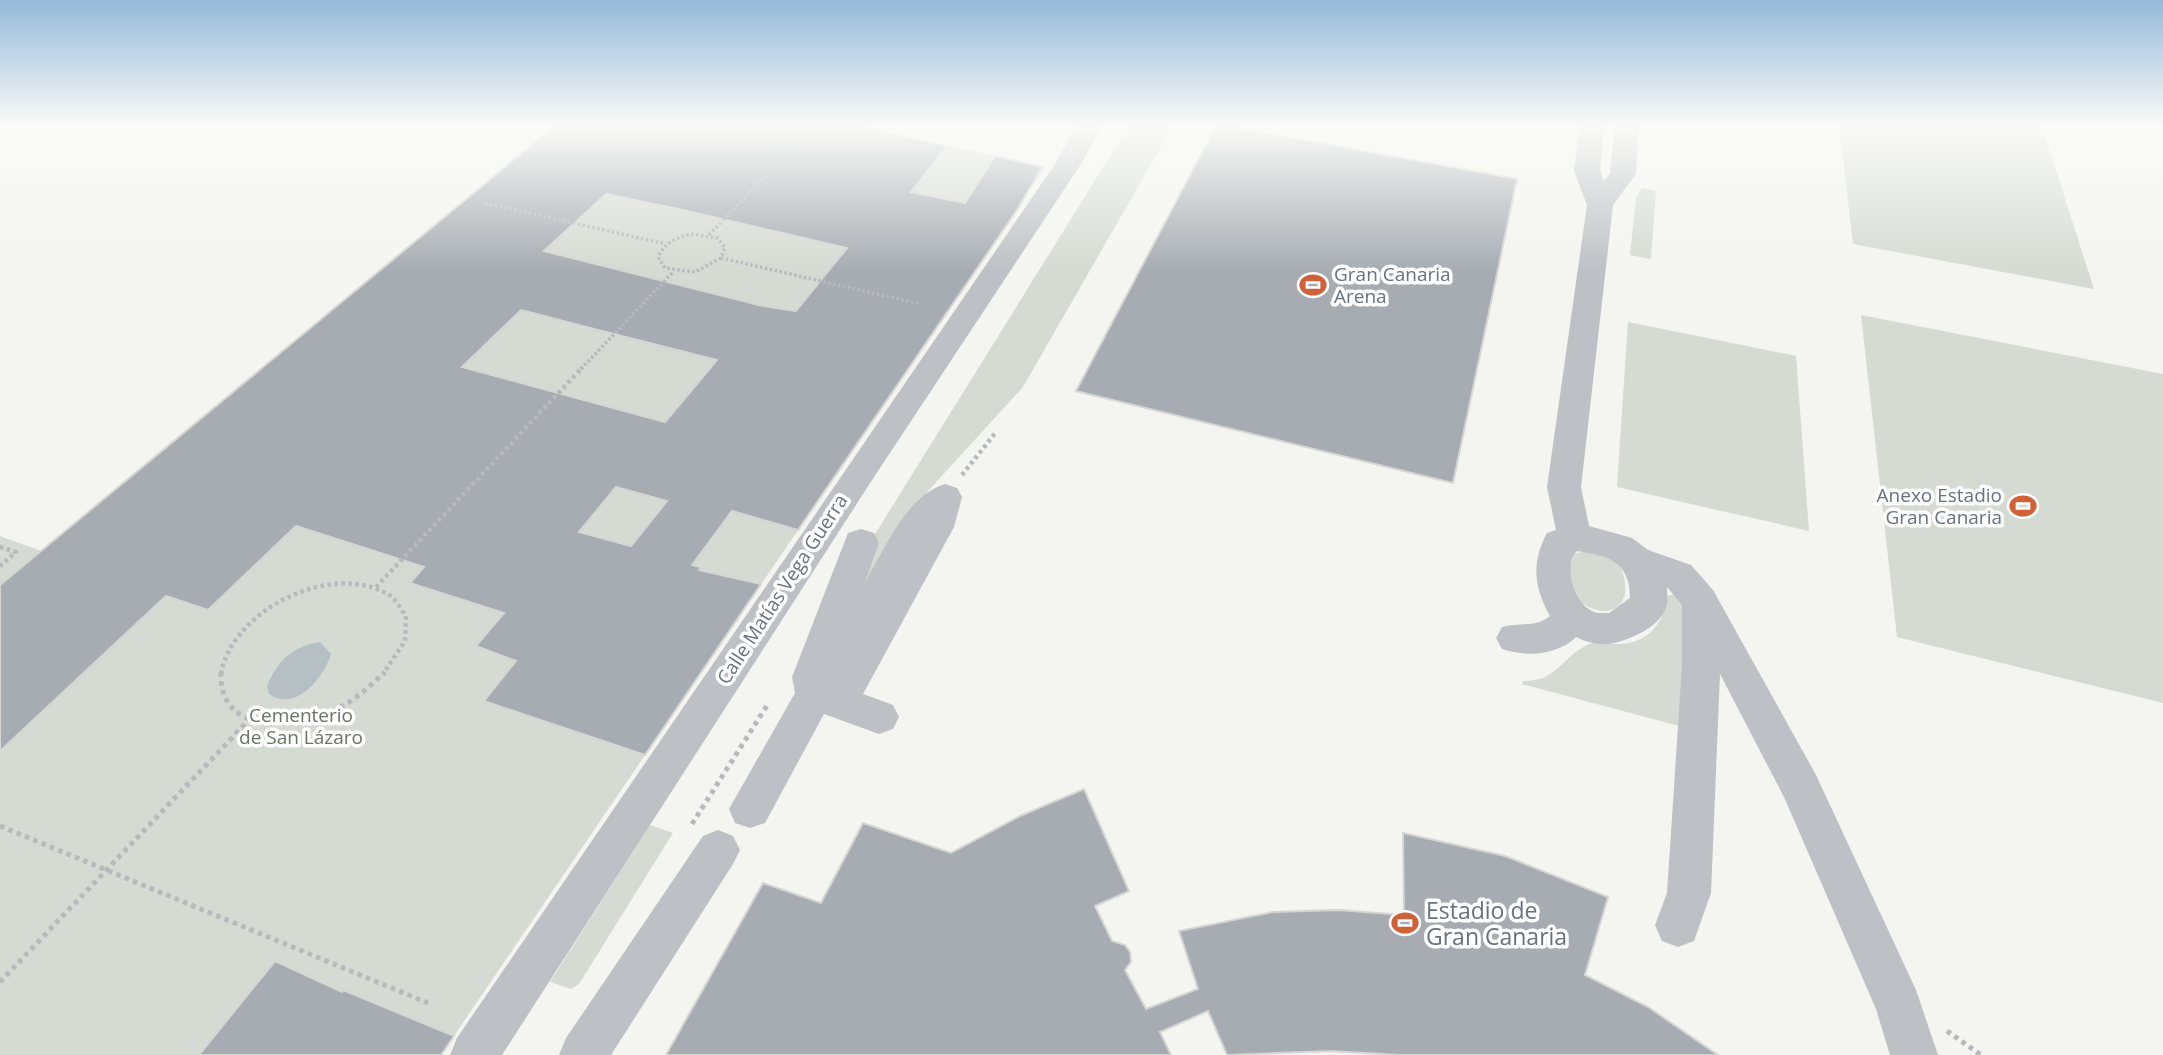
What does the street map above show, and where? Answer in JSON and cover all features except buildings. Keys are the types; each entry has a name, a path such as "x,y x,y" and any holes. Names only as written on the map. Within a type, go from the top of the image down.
{"street":[{"name":"Calle Matías Vega Guerra","path":"474,1055 1062,173"},
{"path":"1576,537 1569,519 1564,487 1600,205 1588,173"},
{"path":"1625,173 1634,175"},
{"path":"1600,205 1634,175"},
{"path":"750,809 828,694 925,515 945,497"},
{"path":"1640,562 1650,583 1649,604 1628,623 1600,629 1570,618 1558,602 1553,583 1552,559 1560,543 1576,537 1619,547 1640,562 1678,576 1700,600 1801,788 1899,1007 1914,1055"},
{"path":"861,543 811,677 828,694 878,717"},
{"path":"1678,925 1689,893 1701,666 1700,600"},
{"path":"1515,638 1537,640 1560,632 1570,618"},
{"path":"583,1055 718,850"}],"path":[{"path":"709,235 768,173"},
{"path":"485,203 666,244"},
{"path":"722,258 725,247 722,242 709,235 682,236 666,244 658,257 665,268 674,272 695,272 722,258 920,304"},
{"path":"376,587 674,272"},
{"path":"945,497 996,432"},
{"path":"0,547 16,552 0,566"},
{"path":"353,583 376,587 396,598 406,616 406,639 395,663 373,687 344,707 310,721 277,725 248,721 230,709 220,692 220,670 229,648 247,627 270,608 297,594 326,585 353,583"},
{"path":"0,982 248,721"},
{"path":"0,826 428,1003"}],"green space":[{"name":"Cementerio de San Lázaro","path":"498,173 1041,173 441,1055 0,1055 0,536 41,551"},
{"path":"1099,173 1146,173 1023,387 928,491 842,639 867,547"},
{"path":"1845,173 2057,173 2094,289 1853,244"},
{"path":"1642,188 1656,191 1651,259 1630,255 1636,198"},
{"name":"Anexo Estadio Gran Canaria","path":"1861,315 2163,374 2163,703 1897,637"},
{"path":"1628,322 1796,356 1809,531 1617,487"},
{"path":"1584,551 1616,560 1625,588 1623,599 1617,607 1608,611 1597,610 1585,605 1572,594 1569,568 1575,554"},
{"path":"1675,594 1688,605 1679,726 1522,684 1523,681 1543,678 1578,650 1590,644 1625,643 1644,637 1662,617 1667,596"},
{"path":"650,825 673,833 579,984 571,989 550,982"}],"shaded area":[{"path":"320,642 331,654 322,673 308,690 289,699 279,699 269,694 267,686 281,662 294,651"}],"place":[{"name":"Gran Canaria Arena","path":"1313,285"},
{"name":"Anexo Estadio Gran Canaria","path":"2023,506"},
{"name":"Estadio de Gran Canaria","path":"1405,923"}]}
